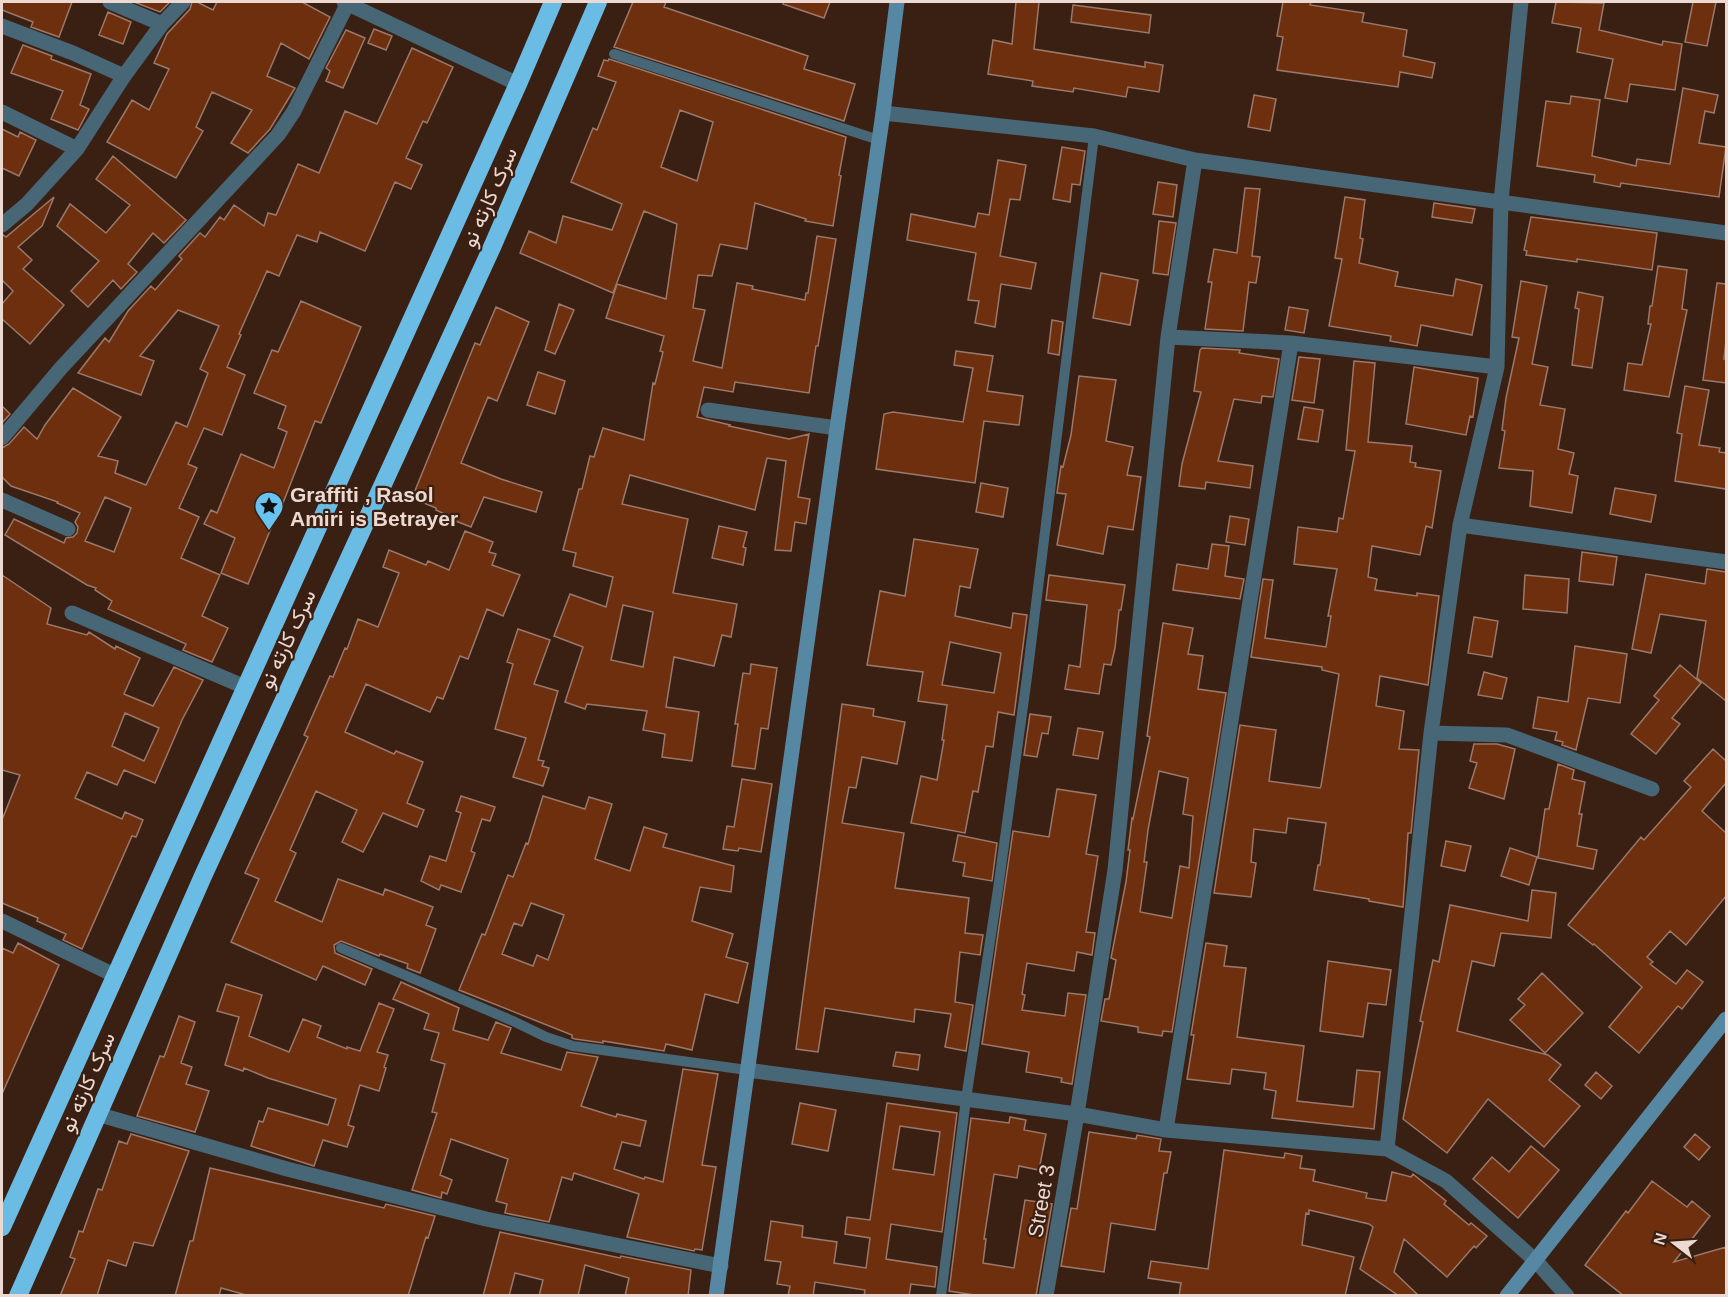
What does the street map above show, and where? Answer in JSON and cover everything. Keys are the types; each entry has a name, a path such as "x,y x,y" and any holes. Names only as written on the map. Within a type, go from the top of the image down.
{"highway":[{"name":"سرک کارته نو","path":"2,1227 6,1207 245,687 553,2"},
{"name":"سرک کارته نو","path":"18,1296 203,876 493,245 598,2"}],"main road":[{"path":"716,1296 897,2"},
{"path":"1507,1296 1726,1019"}],"street":[{"path":"110,2 162,24"},
{"path":"2,225 27,204 77,149 124,76 162,24 183,2"},
{"path":"2,438 61,368 278,135 294,111 346,2 518,84"},
{"path":"1387,1149 1431,733 1460,525 1497,367 1501,201 1521,2"},
{"path":"2,26 73,53 124,76"},
{"path":"2,112 77,149"},
{"path":"883,113 1094,135 1196,160 1726,232"},
{"name":"Street 3","path":"1046,1296 1115,870 1168,337 1196,160"},
{"path":"1168,337 1291,343 1497,367"},
{"path":"1166,1130 1291,343"},
{"path":"708,410 837,428"},
{"path":"2,500 68,529"},
{"path":"1460,525 1726,562"},
{"path":"72,613 245,687"},
{"path":"1431,733 1507,735 1652,789"},
{"path":"2,921 114,975"},
{"path":"747,1070 1077,1114 1166,1130 1387,1149 1446,1181 1536,1261 1567,1296"},
{"path":"97,1114 287,1169 486,1219 721,1266"}],"lane":[{"path":"614,54 879,140"},
{"path":"941,1296 966,1099 997,900 1025,689 1094,135"},
{"path":"341,948 546,1037 573,1046 747,1070"}],"building":[{"path":"2,2 72,2 59,37 31,27 33,22 2,10"},
{"path":"134,2 170,2 160,12"},
{"path":"192,2 213,10 217,2 302,2 330,17 309,59 281,43 267,76 295,88 270,129 248,153 231,143 252,110 212,92 196,127 203,131 176,178 107,142 132,100 149,110 169,69 154,63 167,34 190,9"},
{"path":"633,2 666,2 664,7 808,56 804,69 855,84 844,121 614,47"},
{"path":"784,2 830,2 824,18 783,4"},
{"path":"1016,2 1039,2 1034,49 1145,67 1145,62 1163,65 1159,92 1128,87 1126,97 1074,88 1073,92 1032,86 1033,81 988,74 993,40 1012,44"},
{"path":"1283,2 1311,2 1310,5 1364,13 1362,22 1407,30 1403,56 1435,63 1432,78 1400,72 1398,87 1277,70 1283,37 1277,36"},
{"path":"1556,2 1604,3 1599,30 1662,45 1663,41 1682,44 1675,90 1630,84 1627,102 1605,98 1613,59 1577,52 1581,28 1552,23"},
{"path":"1693,2 1716,2 1707,46 1685,42"},
{"path":"1073,5 1151,15 1149,33 1071,22"},
{"path":"108,12 131,22 123,44 99,35"},
{"path":"374,29 392,36 386,50 368,43"},
{"path":"346,30 365,38 343,88 326,81 330,71 326,68"},
{"path":"23,45 52,56 51,59 91,74 80,105 89,109 78,130 51,119 63,91 11,73"},
{"path":"412,48 453,67 427,123 423,121 406,158 422,165 411,189 395,182 365,251 320,232 317,242 297,235 279,276 267,271 239,334 241,335 227,367 245,375 222,435 204,428 188,464 197,468 179,508 199,517 181,558 220,575 202,616 228,628 212,662 183,650 186,644 108,609 112,601 95,590 96,588 87,585 5,535 14,519 64,543 66,538 73,537 77,533 78,527 75,522 80,513 58,502 11,486 2,477 2,448 9,444 24,427 37,439 73,388 121,417 98,456 118,461 115,473 146,485 176,422 187,427 208,373 200,369 219,326 178,310 140,356 154,361 141,395 78,373 105,338 109,342 128,311 151,286 155,290 182,259 179,256 200,233 205,237 220,217 224,220 234,205 264,226 268,213 276,215 298,164 319,173 345,111 377,124","holes":["105,497 131,508 114,552 85,541"]},
{"path":"609,59 846,137 833,226 805,221 806,219 755,203 747,249 720,244 712,276 698,275 693,308 705,310 693,361 722,368 737,283 753,286 752,289 805,300 817,236 836,239 809,393 735,382 733,392 704,387 697,417 789,439 809,434 798,497 810,499 806,524 795,522 791,551 775,550 786,461 767,458 755,510 630,475 622,504 688,519 673,593 737,604 731,637 722,635 714,666 674,657 666,707 699,712 692,761 662,757 665,734 643,730 647,711 587,704 585,709 565,702 583,647 554,636 570,594 606,607 613,577 573,566 576,553 563,550 579,489 582,489 590,456 594,457 603,428 644,440 653,383 655,384 663,352 660,351 664,336 606,318 617,284 666,299 677,224 644,211 613,293 520,253 529,231 556,243 563,216 612,230 622,204 571,182 593,128 597,130 616,82 598,76 604,60","holes":["680,110 713,122 697,181 661,167","623,605 653,612 643,667 611,660"]},
{"path":"1683,88 1718,95 1714,113 1705,111 1699,143 1726,147 1719,197 1621,183 1620,187 1594,182 1595,175 1537,166 1546,101 1570,104 1571,96 1600,100 1592,156 1636,166 1637,159 1670,164"},
{"path":"1254,95 1276,99 1270,131 1248,127"},
{"path":"2,129 18,137 20,132 36,140 19,176 2,168"},
{"path":"1062,147 1085,151 1080,185 1072,184 1070,202 1053,199"},
{"path":"113,156 186,220 164,243 153,233 128,264 137,272 121,289 113,280 88,307 71,291 99,261 57,226 70,204 106,233 130,205 96,179"},
{"path":"998,160 1026,165 1020,200 1010,199 1000,256 1036,263 1031,289 1001,284 995,327 975,323 979,301 968,300 976,253 907,240 911,214 975,227 978,213 989,215"},
{"path":"1158,182 1177,185 1173,217 1153,214"},
{"path":"1245,188 1260,189 1252,256 1260,257 1256,283 1249,282 1243,331 1205,329 1212,282 1208,282 1214,249 1237,253"},
{"path":"54,197 42,226 18,247 32,260 23,269 64,305 30,344 2,319 2,304 13,291 2,280 2,234 6,237"},
{"path":"1345,197 1365,200 1359,263 1398,272 1395,286 1453,296 1456,279 1482,285 1472,335 1421,325 1417,346 1390,341 1391,336 1329,326 1342,259 1335,258"},
{"path":"1434,203 1475,209 1472,223 1432,217"},
{"path":"1531,217 1657,233 1652,270 1577,259 1577,262 1526,255 1527,251 1524,250"},
{"path":"1159,221 1176,223 1168,275 1153,273"},
{"path":"1658,266 1687,270 1682,309 1687,310 1669,397 1624,390 1628,363 1642,365 1651,324 1648,324 1650,306 1652,306"},
{"path":"1101,273 1138,280 1130,325 1093,318"},
{"path":"1521,281 1547,286 1532,364 1548,367 1540,405 1565,409 1558,449 1574,453 1569,474 1578,476 1572,513 1530,506 1533,471 1499,468 1505,431 1502,430 1506,398 1519,338 1512,337"},
{"path":"1717,283 1726,284 1724,359 1726,360 1726,383 1703,380"},
{"path":"1578,292 1603,297 1592,368 1572,365 1579,309 1575,308"},
{"path":"301,301 361,327 321,423 315,421 276,521 274,521 248,584 221,573 235,538 204,524 211,510 217,513 241,454 274,468 287,432 278,428 286,406 254,393 272,350 278,352"},
{"path":"559,304 574,310 555,354 545,350"},
{"path":"496,307 529,322 497,401 488,397 461,463 542,492 536,512 484,497 471,527 448,518 449,516 436,508 412,498 475,343 480,345"},
{"path":"1289,307 1308,310 1304,333 1285,330"},
{"path":"1052,320 1063,322 1059,355 1048,353"},
{"path":"1202,348 1240,350 1239,353 1279,359 1273,397 1262,396 1261,403 1234,399 1218,461 1253,466 1250,488 1206,482 1205,489 1179,486 1182,464 1201,392 1194,391"},
{"path":"956,351 993,356 987,391 1023,396 1019,425 984,421 975,483 876,469 884,414 893,412 963,422 973,368 954,365"},
{"path":"1299,357 1320,359 1314,403 1292,400"},
{"path":"1354,361 1375,363 1368,442 1412,446 1410,462 1416,463 1415,467 1441,471 1432,528 1426,526 1420,555 1372,546 1368,577 1377,579 1375,590 1417,596 1417,593 1439,596 1428,685 1380,676 1376,706 1404,711 1399,749 1419,750 1411,833 1408,833 1403,907 1314,890 1326,823 1288,818 1286,833 1254,829 1251,862 1256,863 1251,897 1214,893 1240,725 1276,730 1269,781 1320,788 1321,786 1339,674 1322,670 1322,667 1251,657 1263,579 1273,580 1265,638 1326,647 1331,616 1328,616 1337,569 1294,564 1298,527 1337,532 1339,518 1343,519 1355,451 1346,450"},
{"path":"1414,367 1478,378 1473,417 1470,416 1466,435 1406,424"},
{"path":"538,372 565,381 555,414 527,405"},
{"path":"1079,376 1116,380 1106,441 1133,447 1127,475 1141,477 1133,530 1108,526 1103,554 1057,545 1066,494 1057,493 1061,466 1063,467 1071,435"},
{"path":"1685,386 1709,390 1699,445 1720,448 1719,452 1726,453 1726,489 1675,481 1682,434 1677,433"},
{"path":"2,406 10,414 2,423"},
{"path":"1304,407 1323,410 1318,442 1298,439"},
{"path":"981,483 1008,488 1003,517 976,512"},
{"path":"1615,488 1656,495 1651,522 1610,514"},
{"path":"1230,516 1249,519 1245,545 1226,542"},
{"path":"719,526 747,532 743,547 746,548 743,565 712,558"},
{"path":"465,531 493,542 489,552 496,554 492,565 520,575 503,616 487,609 468,659 460,656 443,699 437,697 430,712 366,684 345,732 394,754 396,751 423,762 407,803 424,810 417,827 383,813 363,852 342,842 357,810 316,791 290,850 296,853 275,901 322,922 338,879 383,895 385,889 433,907 426,925 436,929 420,973 407,968 408,964 380,954 379,956 341,941 334,945 335,953 372,969 365,985 323,966 316,980 231,942 259,879 245,873 308,737 304,735 330,676 333,677 345,648 347,649 358,619 378,627 399,573 383,567 389,550 426,565 428,561 449,570"},
{"path":"914,539 978,549 970,588 960,586 955,616 1011,628 1013,613 1027,615 1014,715 998,712 993,747 986,746 978,792 973,791 965,833 911,823 921,776 937,780 947,705 918,701 923,672 867,665 880,591 905,596","holes":["950,642 1001,653 994,693 942,685"]},
{"path":"1212,544 1229,546 1225,576 1244,579 1240,599 1173,590 1177,564 1208,569"},
{"path":"1582,552 1617,557 1613,585 1579,581"},
{"path":"1707,569 1726,572 1726,701 1697,678 1706,621 1660,614 1651,653 1632,649 1646,574 1705,584"},
{"path":"2,575 51,608 47,624 87,635 89,632 115,649 116,646 140,658 124,694 153,706 174,667 203,680 182,720 155,783 124,770 117,785 87,772 75,798 122,819 125,812 143,820 136,837 132,836 82,949 63,940 66,934 37,921 38,918 2,903 2,820 20,775 2,770","holes":["125,713 159,728 144,761 112,746"]},
{"path":"1049,575 1125,585 1111,665 1104,664 1099,694 1065,689 1069,665 1080,667 1087,605 1046,600"},
{"path":"1525,575 1569,579 1567,613 1523,609"},
{"path":"1474,617 1498,621 1492,657 1468,653"},
{"path":"1163,623 1193,628 1188,654 1203,656 1198,689 1226,693 1172,1032 1163,1031 1162,1036 1138,1032 1138,1027 1101,1021 1105,999 1109,999 1116,960 1111,958 1126,882 1132,818 1150,737 1147,736","holes":["1159,771 1188,778 1183,814 1193,816 1189,868 1180,866 1172,918 1140,912 1147,862 1144,862 1148,830"]},
{"path":"518,629 550,640 534,684 558,691 538,760 544,761 542,766 549,768 543,786 513,777 526,738 495,729 513,664 507,662"},
{"path":"1575,646 1627,654 1620,703 1588,698 1576,750 1555,740 1557,732 1533,728 1538,697 1568,702"},
{"path":"751,664 777,668 768,729 761,728 755,769 732,766 738,724 735,724 743,673 750,674"},
{"path":"1680,665 1701,683 1672,718 1680,724 1656,754 1631,734 1659,700 1654,696"},
{"path":"1484,672 1507,678 1502,699 1478,695"},
{"path":"842,704 874,709 873,716 905,722 897,764 862,757 856,788 849,787 842,823 904,833 895,888 969,898 965,933 983,935 980,955 960,952 955,1002 973,1005 966,1051 945,1047 951,1014 915,1009 914,1022 825,1008 818,1052 796,1049"},
{"path":"1030,714 1051,717 1048,734 1042,733 1037,757 1024,755"},
{"path":"1078,728 1103,732 1098,759 1073,755"},
{"path":"1474,744 1497,744 1515,749 1504,799 1469,788 1477,763 1470,761"},
{"path":"1713,749 1726,761 1726,783 1702,811 1726,833 1726,896 1686,945 1670,931 1647,957 1653,962 1650,964 1676,984 1687,970 1703,982 1682,1009 1678,1006 1639,1053 1609,1027 1642,987 1594,944 1568,925 1641,837 1644,840 1691,787 1684,781"},
{"path":"1558,764 1574,770 1572,779 1585,782 1579,814 1582,814 1577,846 1597,850 1593,869 1538,858 1545,809 1549,809"},
{"path":"742,779 772,784 761,852 739,848 738,851 723,849 727,826 734,827"},
{"path":"1057,789 1096,795 1086,854 1098,856 1086,932 1095,933 1092,955 1077,952 1074,971 1027,963 1022,1010 1065,1016 1068,993 1086,995 1072,1084 1061,1082 1062,1078 1026,1072 1029,1052 982,1044 1013,831 1049,837"},
{"path":"461,796 495,807 490,821 482,819 471,851 475,853 461,892 441,885 439,890 421,881 430,856 446,861 461,813 456,811"},
{"path":"543,796 585,809 589,797 612,804 595,859 630,871 644,827 667,834 663,847 734,866 731,892 700,887 692,921 733,934 726,957 748,963 738,1003 705,994 692,1050 666,1044 664,1051 575,1039 572,1035 459,990 482,934 485,935 508,875 513,877 526,843 528,844","holes":["531,903 564,915 548,960 537,955 533,966 502,954 514,923 522,926"]},
{"path":"958,835 997,843 992,881 963,876 965,863 953,861"},
{"path":"1446,841 1471,846 1465,871 1441,866"},
{"path":"1510,848 1537,857 1529,885 1501,876"},
{"path":"1532,890 1556,893 1551,938 1501,933 1494,966 1472,961 1457,1031 1548,1055 1561,1065 1549,1080 1580,1106 1544,1147 1488,1099 1447,1153 1403,1119 1433,960 1439,962 1450,905 1528,921"},
{"path":"18,943 59,965 2,1094 2,948 13,953"},
{"path":"1206,943 1227,946 1224,966 1246,968 1237,1037 1304,1046 1297,1101 1353,1107 1357,1070 1380,1072 1374,1129 1272,1118 1276,1091 1264,1089 1266,1073 1232,1069 1230,1084 1187,1079 1194,1035 1191,1035"},
{"path":"1328,961 1391,970 1386,1005 1368,1003 1363,1037 1320,1031"},
{"path":"1542,973 1583,1013 1545,1053 1510,1020 1525,1005 1518,999"},
{"path":"401,982 459,1008 453,1030 488,1040 496,1022 511,1028 501,1053 561,1070 567,1052 598,1057 581,1106 616,1117 617,1114 646,1121 640,1146 622,1142 614,1169 644,1179 645,1177 663,1182 683,1069 718,1074 702,1165 716,1167 702,1250 695,1249 694,1251 627,1237 639,1194 574,1173 572,1180 562,1177 549,1222 505,1213 507,1204 496,1201 508,1159 451,1139 440,1175 452,1180 447,1194 442,1192 441,1198 412,1190 437,1113 432,1112 445,1064 431,1060 439,1033 424,1029 429,1014 393,999"},
{"path":"226,984 262,995 249,1036 289,1052 303,1019 321,1026 317,1037 347,1049 347,1047 360,1051 379,1003 394,1009 377,1052 388,1055 379,1091 360,1085 348,1125 354,1127 347,1147 323,1140 314,1166 251,1146 259,1121 263,1122 268,1108 328,1125 336,1099 268,1078 244,1068 243,1071 225,1065 239,1017 217,1011"},
{"path":"179,1016 195,1022 181,1063 192,1067 186,1084 209,1091 195,1132 137,1116 160,1056 164,1057"},
{"path":"896,1052 920,1055 918,1070 893,1066"},
{"path":"1596,1072 1612,1086 1601,1099 1585,1085"},
{"path":"800,1103 836,1110 828,1151 792,1144"},
{"path":"887,1103 957,1113 942,1232 891,1224 886,1259 937,1267 935,1287 911,1284 909,1296 864,1296 865,1290 815,1282 813,1296 788,1296 790,1286 777,1284 781,1262 765,1260 771,1221 803,1226 802,1237 837,1242 834,1263 866,1268 870,1238 845,1234 847,1217 870,1220","holes":["900,1126 940,1132 934,1175 893,1169"]},
{"path":"1010,1117 1026,1120 1024,1130 1046,1134 1039,1170 1019,1166 1017,1178 994,1174 984,1239 986,1239 983,1263 1014,1268 1025,1200 1052,1204 1036,1296 981,1296 949,1291 971,1118 1009,1123"},
{"path":"1089,1132 1136,1139 1137,1135 1161,1139 1159,1151 1171,1152 1167,1173 1164,1173 1155,1230 1111,1223 1104,1272 1061,1266 1071,1208 1077,1209"},
{"path":"131,1134 189,1151 153,1246 134,1242 126,1266 108,1260 97,1296 60,1296 75,1259 70,1257 79,1231 83,1232 98,1189 102,1190 119,1141 127,1144"},
{"path":"1695,1134 1710,1147 1699,1160 1684,1147"},
{"path":"1531,1146 1559,1170 1518,1218 1473,1179 1492,1157 1509,1172"},
{"path":"1224,1150 1284,1158 1285,1153 1302,1156 1300,1168 1315,1170 1313,1181 1367,1193 1366,1198 1386,1201 1392,1172 1411,1177 1413,1174 1446,1201 1444,1204 1469,1225 1471,1223 1487,1236 1476,1248 1474,1246 1447,1277 1404,1239 1394,1272 1419,1296 1399,1296 1360,1269 1373,1227 1369,1224 1309,1210 1309,1214 1306,1213 1302,1245 1354,1257 1345,1296 1179,1296 1181,1283 1148,1278 1151,1261 1208,1269"},
{"path":"210,1168 384,1208 386,1204 435,1216 428,1238 426,1237 408,1296 250,1296 221,1288 219,1296 175,1296 190,1241 193,1241"},
{"path":"1652,1181 1687,1207 1692,1201 1710,1216 1674,1262 1726,1247 1726,1296 1624,1296 1585,1265"},
{"path":"500,1232 620,1258 621,1256 691,1270 688,1296 625,1296 629,1278 585,1265 578,1296 539,1296 543,1280 515,1273 509,1296 483,1296"}],"place":[{"name":"Graffiti , Rasol Amiri is Betrayer","path":"269,532"}]}
